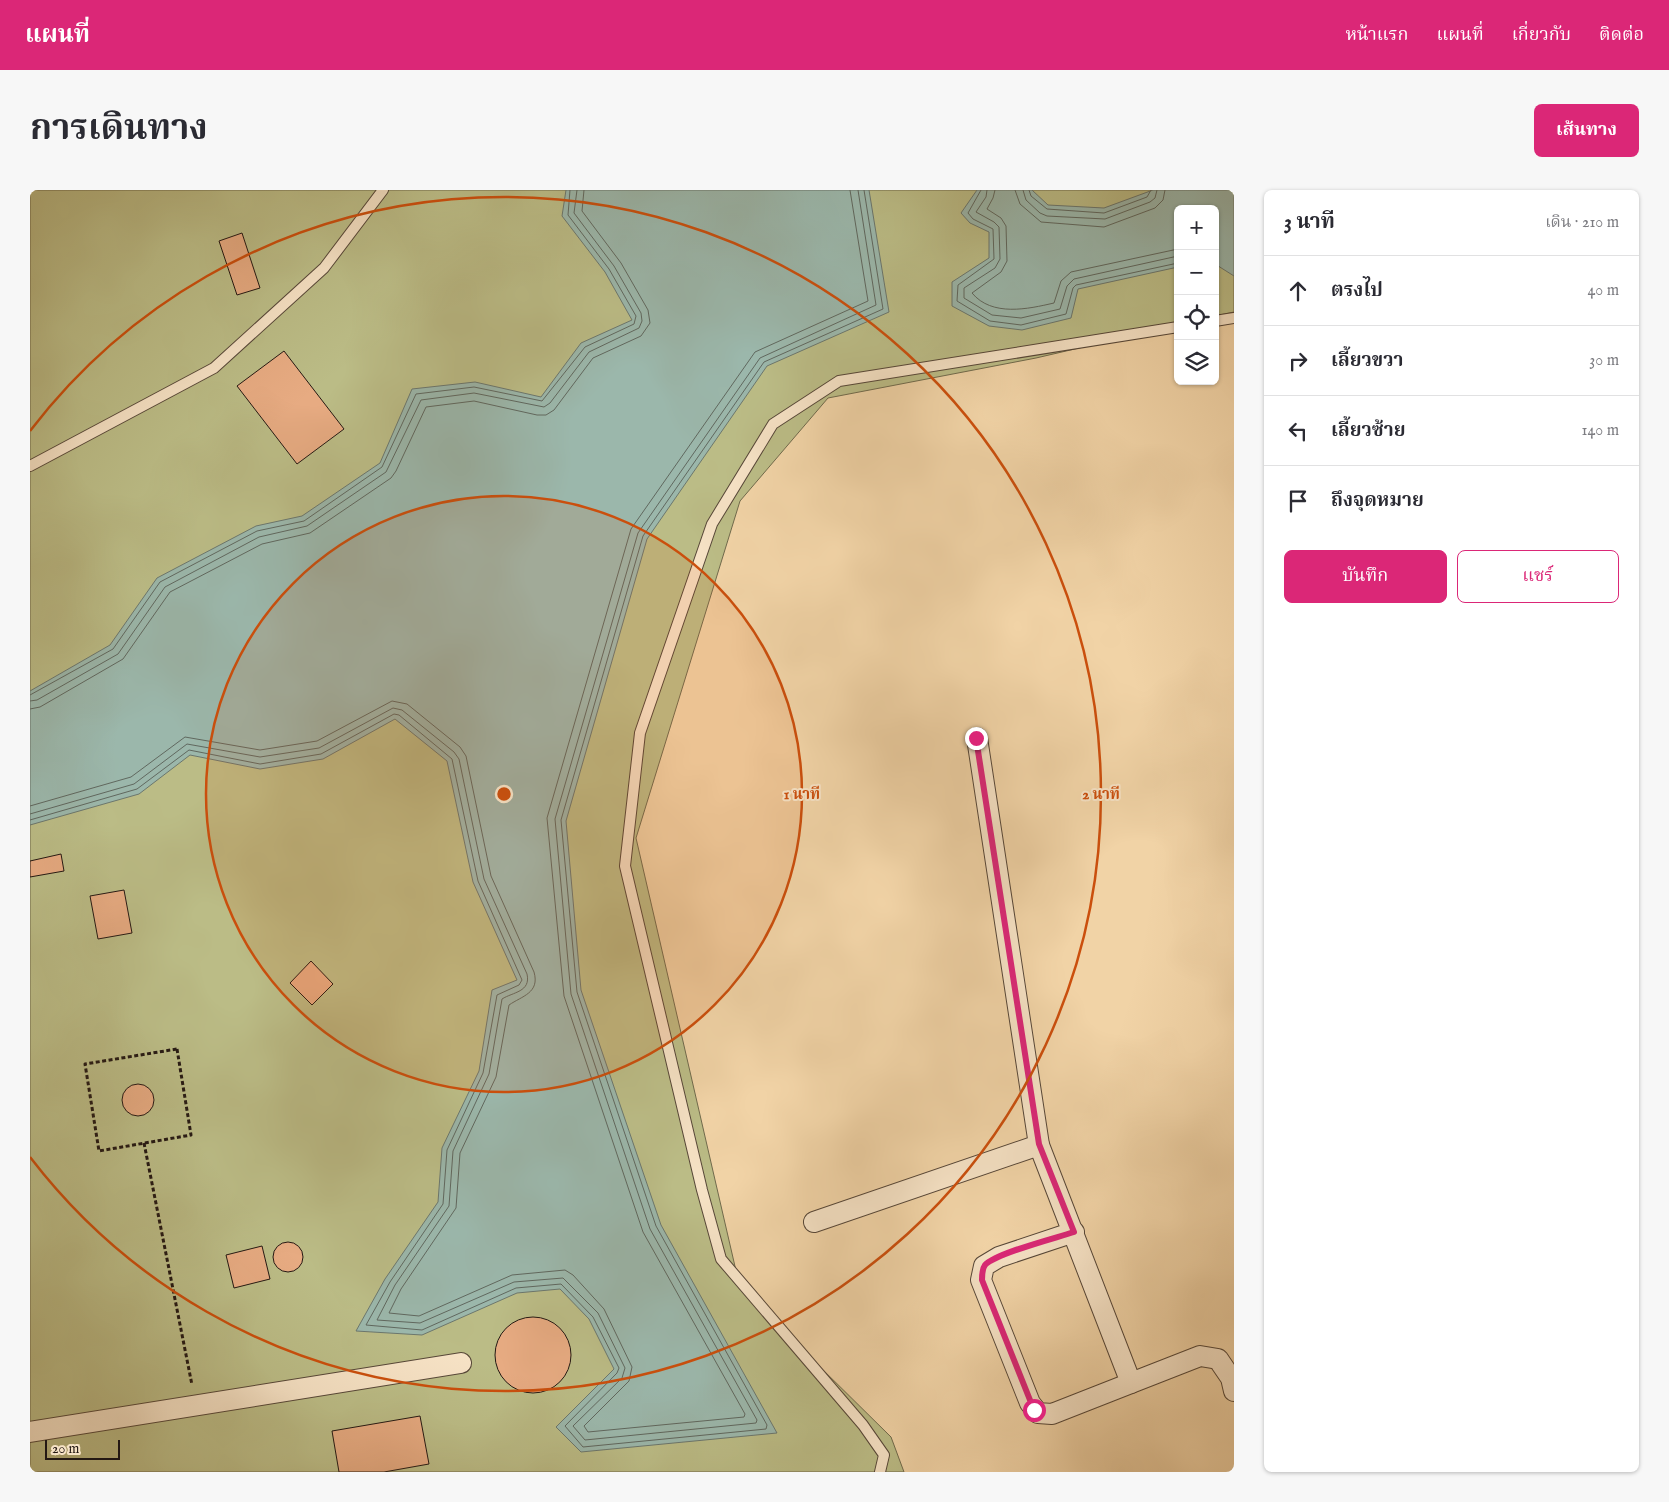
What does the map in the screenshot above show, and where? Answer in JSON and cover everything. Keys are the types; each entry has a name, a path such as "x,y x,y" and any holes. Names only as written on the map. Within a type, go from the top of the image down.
{"street":[{"path":"976,738 1039,1144 1131,1383"},
{"path":"814,1222 1039,1144"},
{"path":"1074,1232 999,1257 984,1266 982,1280 1030,1403 1038,1413 1052,1414 1200,1356 1218,1359 1231,1378 1234,1391"},
{"path":"30,1432 460,1363"}],"lane":[{"path":"30,466 214,368 324,268 383,190"},
{"path":"1219,320 1234,318"},
{"path":"880,1472 884,1455 863,1425 721,1259 702,1190 625,866 640,733 712,524 773,424 839,381 1174,328"}],"path":[{"path":"177,1049 191,1136 144,1143 100,1151 85,1064 177,1049"},
{"path":"144,1143 196,1405"}],"green space":[{"path":"30,190 1234,190 1234,312 1219,315 1219,205 1174,205 1174,326 1036,358 828,398 740,501 636,838 740,1288 891,1437 904,1472 30,1472"}],"water":[{"path":"566,190 869,190 889,312 767,366 647,539 566,821 581,990 661,1225 777,1433 581,1452 556,1427 614,1369 589,1319 560,1289 517,1293 422,1335 356,1331 385,1279 438,1202 442,1148 479,1071 492,990 517,980 473,882 447,761 395,719 323,759 260,769 190,755 139,794 30,825 30,691 110,645 157,578 256,526 302,516 380,463 412,389 475,382 541,397 581,343 632,320 605,272 562,216"},
{"path":"977,190 1032,190 1048,205 1104,208 1153,190 1234,190 1234,276 1219,267 1219,205 1174,205 1174,268 1078,289 1071,318 1022,330 989,326 952,306 952,282 989,258 989,232 970,223 961,213"}],"building":[{"path":"242,233 260,288 237,295 219,241"},
{"path":"284,351 344,429 297,464 237,386"},
{"path":"61,854 64,871 30,877 30,861"},
{"path":"124,890 132,933 98,939 90,896"},
{"path":"311,961 333,984 312,1005 290,983"},
{"path":"138,1084 144,1085 149,1089 153,1094 153,1106 149,1111 144,1115 138,1116 132,1115 127,1111 123,1106 122,1100 123,1094 127,1089 132,1085"},
{"path":"288,1242 299,1246 303,1257 299,1268 288,1272 277,1268 273,1257 277,1246"},
{"path":"262,1246 270,1279 234,1288 226,1255"},
{"path":"533,1317 547,1320 560,1328 568,1341 571,1355 568,1369 560,1382 547,1390 533,1393 519,1390 506,1382 498,1369 495,1355 498,1341 506,1328 519,1320"},
{"path":"420,1416 429,1464 384,1472 339,1472 332,1431"}],"route":[{"path":"976,738 1039,1144 1074,1232 999,1257 984,1266 983,1270 982,1280 1034,1410"}]}
